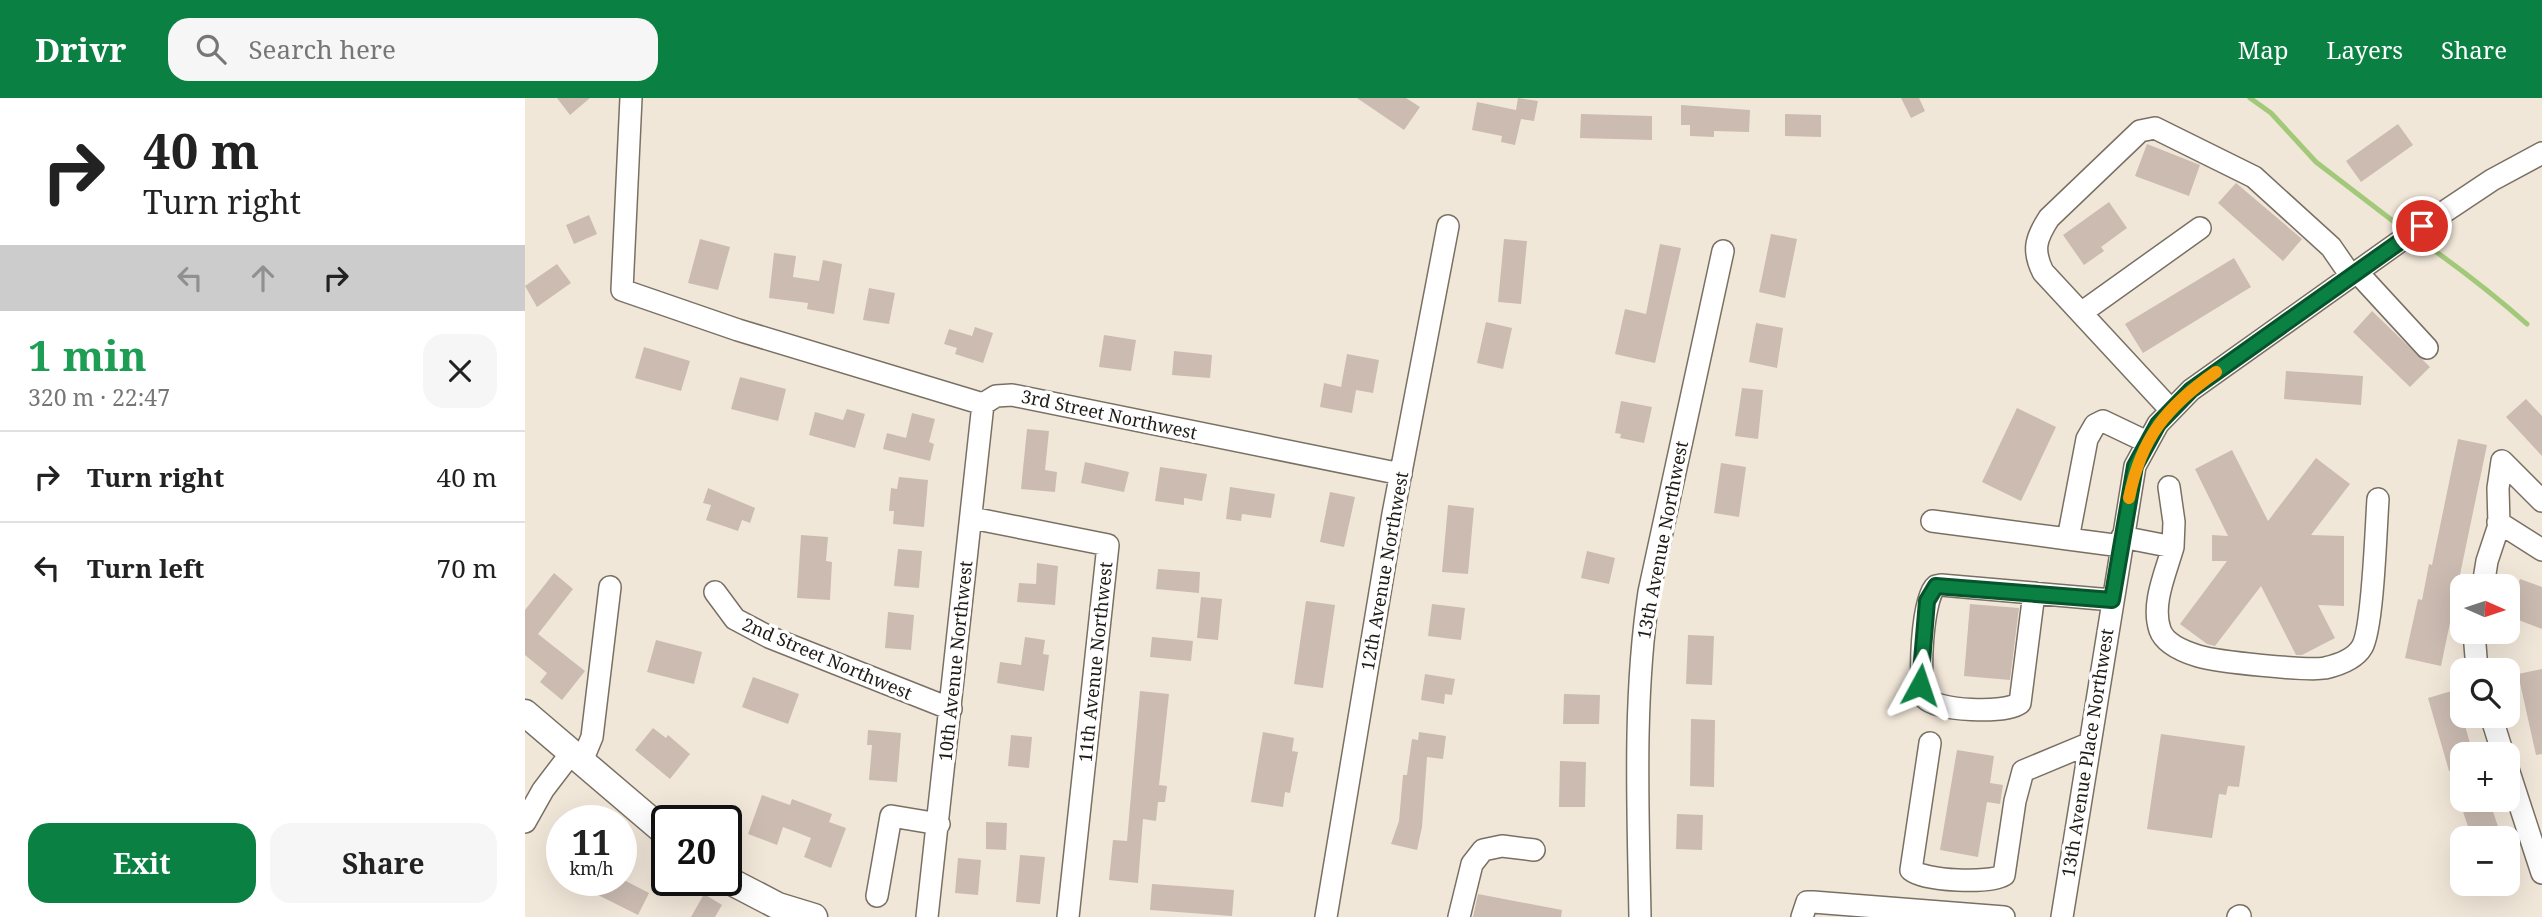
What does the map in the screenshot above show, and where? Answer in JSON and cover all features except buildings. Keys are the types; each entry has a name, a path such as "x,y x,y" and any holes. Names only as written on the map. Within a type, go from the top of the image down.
{"main road":[{"path":"525,713 651,820"},
{"path":"742,887 778,906 814,917"}],"street":[{"path":"631,98 622,290 738,330 983,404"},
{"path":"2170,409 2043,272 2035,254 2038,236 2049,218 2128,139 2140,131 2155,128 2254,177 2332,247 2354,274 2427,348"},
{"name":"13th Avenue Place Northwest","path":"2062,917 2121,542 2135,466 2147,442 2170,409 2191,390 2388,250 2492,180 2542,153"},
{"name":"12th Avenue Northwest","path":"1327,917 1401,474 1448,226"},
{"path":"2081,313 2200,229"},
{"name":"13th Avenue Northwest","path":"1640,917 1639,700 1642,636 1649,592 1723,251"},
{"name":"3rd Street Northwest","path":"983,404 996,396 1012,395 1401,474"},
{"name":"10th Avenue Northwest","path":"927,917 983,404"},
{"path":"2068,539 2085,451 2095,425 2103,421 2147,442"},
{"path":"2486,574 2498,522 2498,488 2503,461 2542,501"},
{"path":"2169,487 2175,522 2173,547 2157,605 2160,632 2176,648 2200,657 2301,670 2327,667 2350,659 2362,647 2369,618 2378,499"},
{"name":"11th Avenue Northwest","path":"972,518 1108,545 1068,917"},
{"path":"1932,522 2068,539 2173,547"},
{"path":"2498,522 2542,550"},
{"path":"2034,593 2020,704 1997,709 1958,708 1935,705 1924,698 1920,685 1931,590 1941,585 2034,593 2112,600"},
{"path":"525,822 543,790 592,737 603,670 610,587"},
{"name":"2nd Street Northwest","path":"715,592 735,619 769,638 951,709"},
{"path":"1930,743 1911,870 1917,875 1951,879 1996,880 2004,875 2015,801 2023,771 2088,744"},
{"path":"2520,790 2533,812 2542,873"},
{"path":"877,896 891,817 939,824"},
{"path":"1459,917 1472,864 1483,850 1503,846 1534,850"},
{"path":"1801,917 1807,902 1813,902 2004,917"}],"waterway":[{"path":"2250,98 2271,113 2316,162 2406,231"},
{"path":"2414,236 2472,278 2527,324"}],"slow traffic":[{"path":"2129,498 2135,466 2158,424 2191,390 2216,372"}],"route":[{"path":"1920,685 1927,601 1931,590 1936,586 2112,600 2135,466 2143,448 2170,409 2191,390 2422,226"}]}
